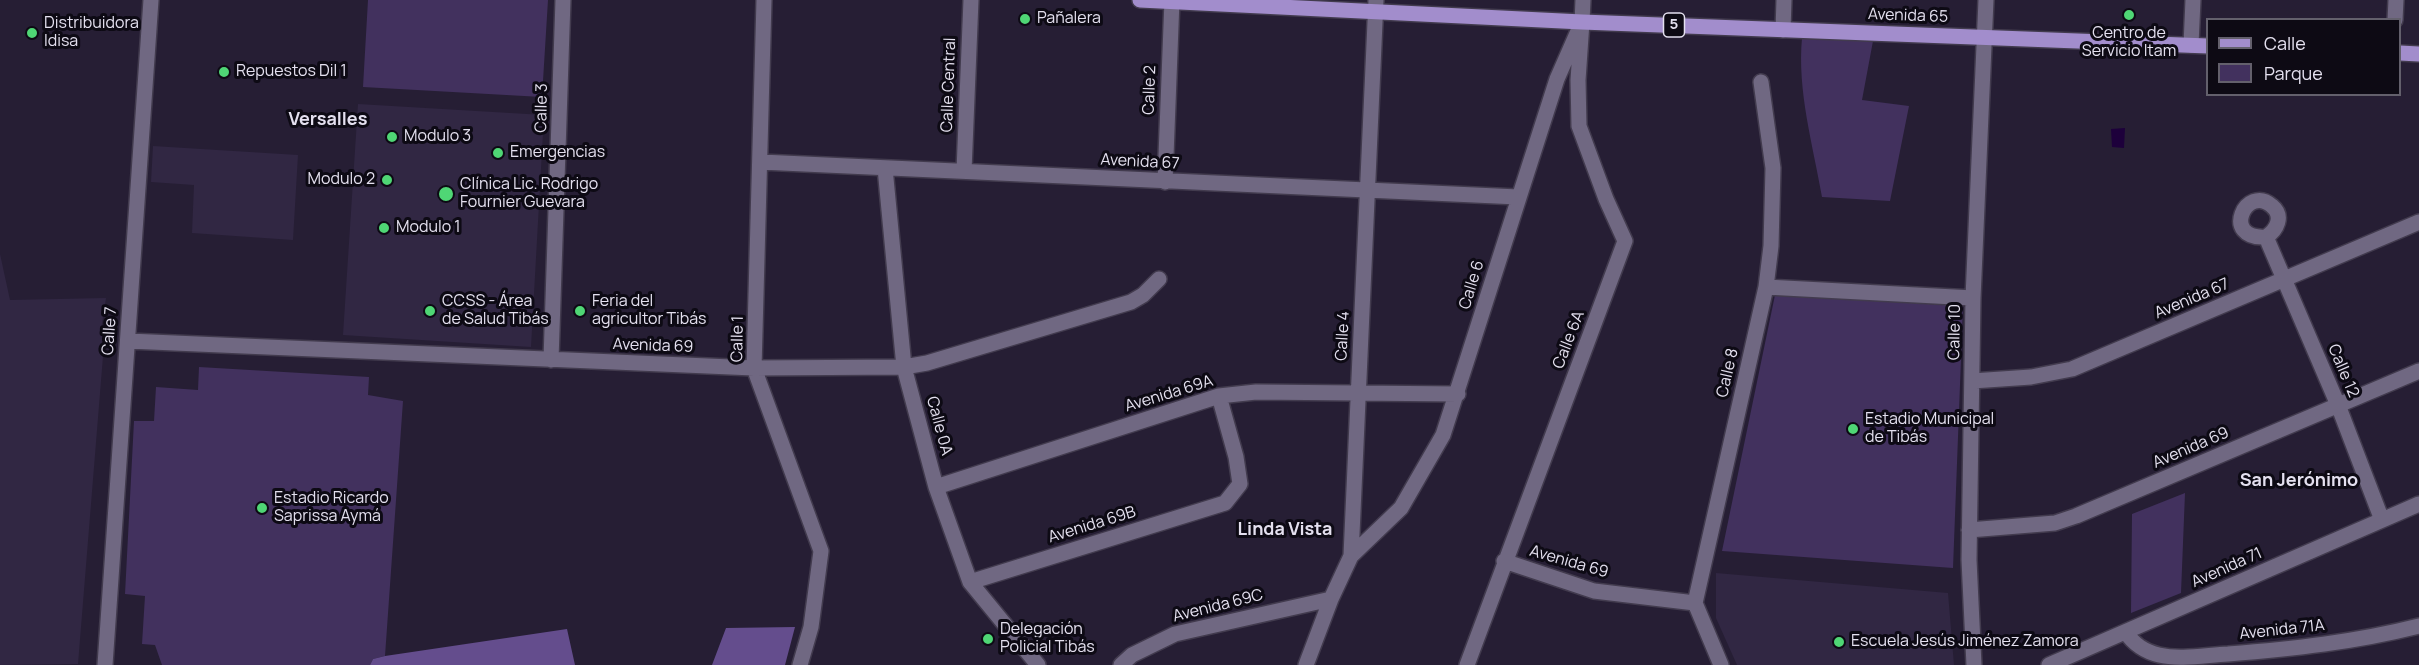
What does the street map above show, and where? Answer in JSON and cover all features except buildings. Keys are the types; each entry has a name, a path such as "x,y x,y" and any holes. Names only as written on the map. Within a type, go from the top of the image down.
{"main road":[{"name":"Avenida 65","path":"1140,0 1376,6 1582,22 2206,46"},
{"path":"2401,53 2419,54"}],"street":[{"name":"Calle 7","path":"105,665 151,0"},
{"name":"Calle 3","path":"551,360 563,0"},
{"name":"Calle 1","path":"764,0 754,368 820,551 811,627 800,665"},
{"name":"Calle Central","path":"964,171 970,0"},
{"name":"Calle 6","path":"1350,556 1401,508 1443,435 1557,79 1582,22 1583,0"},
{"path":"1783,30 1784,0"},
{"name":"Calle 10","path":"1974,665 1969,530 1973,298 1986,0"},
{"path":"2191,45 2193,0"},
{"path":"2395,18 2396,0"},
{"name":"Calle 2","path":"1165,182 1172,1"},
{"name":"Calle 4","path":"1306,665 1330,599 1350,556 1376,6"},
{"name":"Calle 6A","path":"1467,665 1625,241 1606,199 1579,126 1578,80 1582,22"},
{"path":"1557,79 1578,80"},
{"name":"Calle 8","path":"1695,603 1767,287 1771,246 1773,168 1761,82"},
{"name":"Avenida 67","path":"761,162 1518,197"},
{"name":"Calle 0A","path":"885,168 904,367 936,487 970,582 1038,665"},
{"name":"Avenida 67","path":"1972,381 2031,377 2072,369 2419,222"},
{"name":"Calle 12","path":"2266,237 2338,405 2382,520"},
{"name":"Avenida 69","path":"128,341 754,368 904,367 927,363 1131,302 1143,295 1159,279"},
{"path":"1767,287 1973,298"},
{"name":"Avenida 69","path":"1969,530 2055,522 2076,516 2419,371"},
{"name":"Avenida 69A","path":"936,487 1220,396 1256,392 1458,394"},
{"name":"Avenida 69B","path":"970,582 1225,503 1240,484 1236,457 1220,396"},
{"name":"Avenida 71","path":"2049,665 2419,504"},
{"name":"Avenida 69","path":"1504,561 1594,591 1695,603"},
{"name":"Avenida 69C","path":"1121,665 1132,656 1174,634 1330,599"},
{"path":"1695,603 1721,665"},
{"name":"Avenida 71A","path":"2126,632 2134,643 2149,652 2174,657 2293,649 2367,638 2419,626"}],"shaded area":[{"name":"Clínica Lic. Rodrigo Fournier Guevara","path":"358,104 544,115 531,347 343,335"},
{"path":"2125,128 2124,148 2112,147 2111,129"},
{"path":"153,146 298,155 293,240 192,233 194,185 151,182"},
{"path":"0,254 10,300 106,298 101,330 104,344 78,664 0,665"},
{"name":"Escuela Jesús Jiménez Zamora","path":"1716,573 1948,593 1954,665 1737,665 1716,618"},
{"path":"795,627 785,665 712,665 726,628"},
{"path":"567,629 575,665 370,665 373,659 385,656"}],"green space":[{"path":"368,0 548,0 542,97 363,87"},
{"path":"1802,38 1873,41 1862,100 1909,106 1890,201 1822,197 1804,98"},
{"name":"Estadio Municipal de Tibás","path":"1775,295 1963,306 1953,568 1722,551"},
{"name":"Estadio Ricardo Saprissa Aymá","path":"199,367 369,377 368,395 403,401 385,656 373,659 370,665 162,665 155,645 142,644 145,596 125,594 134,421 154,421 156,387 198,390"},
{"path":"2185,493 2181,593 2131,613 2132,514"}],"place":[{"name":"Centro de Servicio Itam","path":"2129,15"},
{"name":"Pañalera","path":"1025,19"},
{"name":"Distribuidora Idisa","path":"32,33"},
{"name":"Repuestos Dil 1","path":"224,72"},
{"name":"Modulo 3","path":"392,137"},
{"name":"Emergencias","path":"498,153"},
{"name":"Modulo 2","path":"387,180"},
{"name":"Clínica Lic. Rodrigo Fournier Guevara","path":"446,194"},
{"name":"Modulo 1","path":"384,228"},
{"name":"CCSS - Área de Salud Tibás","path":"430,311"},
{"name":"Feria del agricultor Tibás","path":"580,311"},
{"name":"Estadio Municipal de Tibás","path":"1853,429"},
{"name":"Estadio Ricardo Saprissa Aymá","path":"262,508"},
{"name":"Delegación Policial Tibás","path":"988,639"},
{"name":"Escuela Jesús Jiménez Zamora","path":"1839,642"}],"district":[{"name":"Versalles","path":"328,120"},
{"name":"San Jerónimo","path":"2299,481"},
{"name":"Linda Vista","path":"1285,530"}]}
